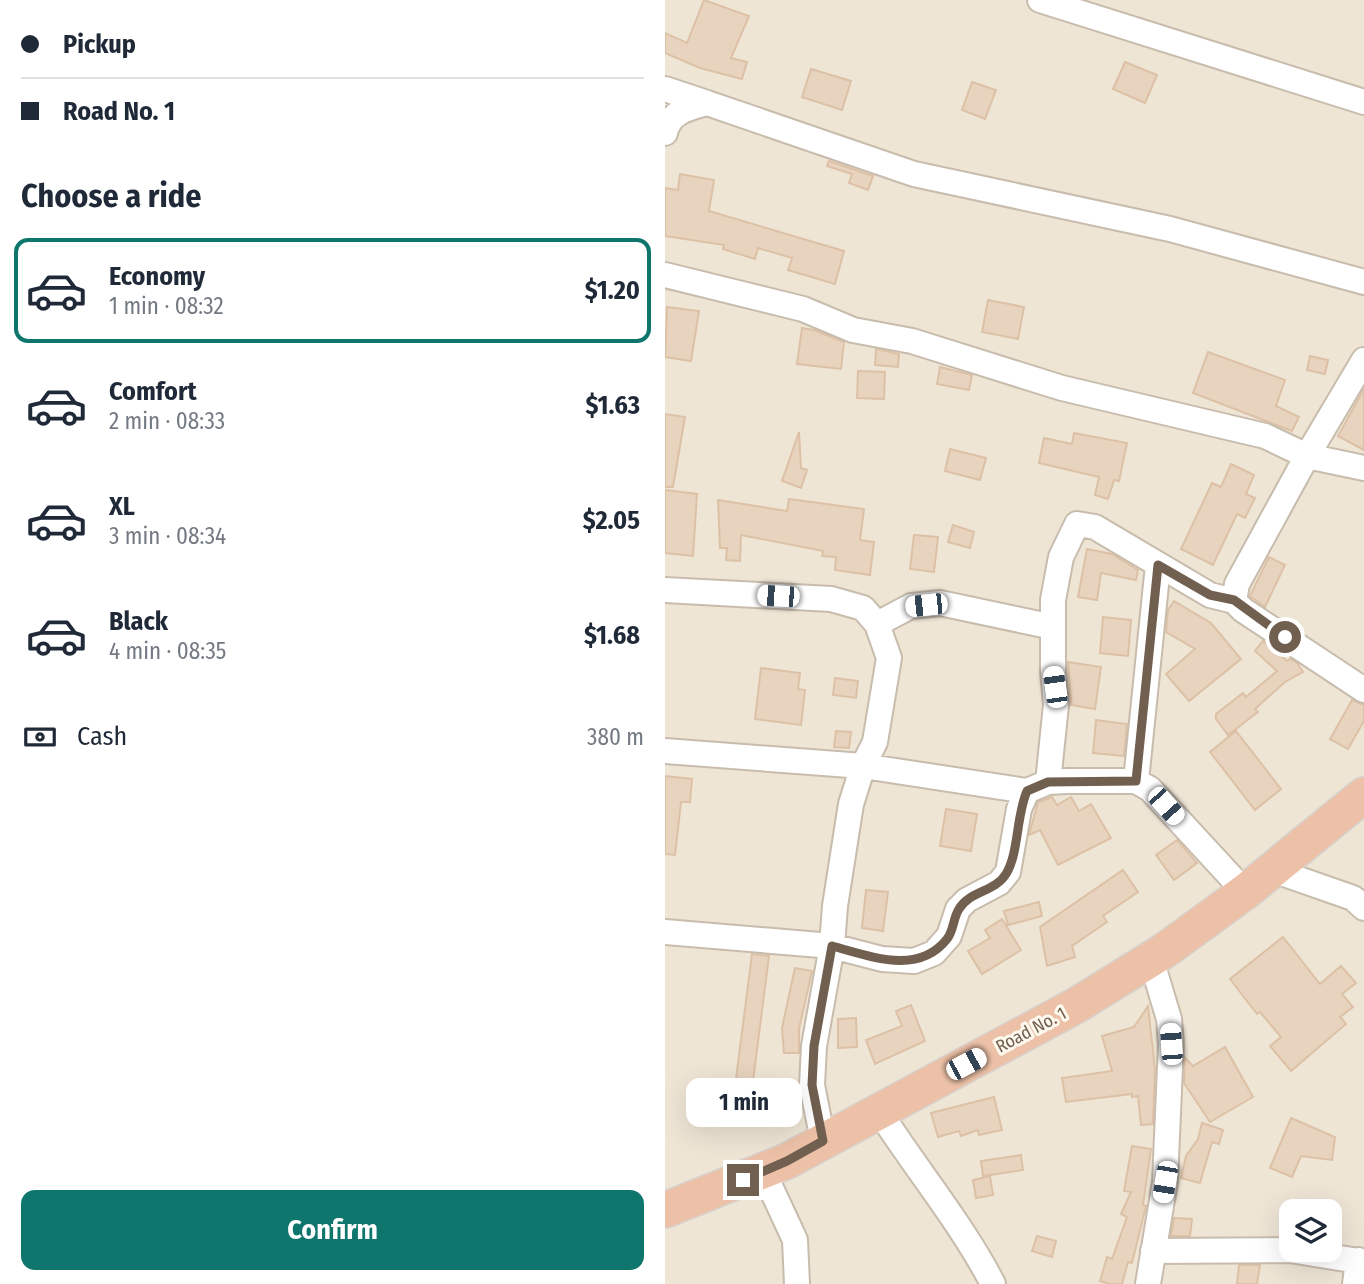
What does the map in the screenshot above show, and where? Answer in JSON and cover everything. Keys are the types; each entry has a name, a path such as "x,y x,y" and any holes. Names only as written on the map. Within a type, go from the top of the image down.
{"highway":[{"name":"Road No. 1","path":"665,1210 763,1171 1077,1005 1151,959 1245,892 1364,795"}],"street":[{"path":"1040,0 1364,102"},
{"path":"665,89 914,174 1170,229 1364,282"},
{"path":"665,133 666,127 679,112 707,103"},
{"path":"665,275 803,309 853,330 912,341 1062,388 1265,436 1307,456 1364,468"},
{"path":"1234,600 1237,584 1307,456 1364,360"},
{"path":"665,932 832,946 882,959 913,961 934,953 950,936 958,909 967,900 999,883 1008,872 1019,809 1037,786 1056,705 1053,600 1061,557 1077,524 1095,527 1210,595 1234,600 1243,610 1364,691"},
{"path":"1136,781 1158,565"},
{"path":"665,590 831,599 863,608 877,624 889,658 875,742 863,766 842,851 832,946 814,1046 812,1085 823,1141"},
{"path":"877,624 911,606 940,603 1053,627"},
{"path":"665,751 863,766 1037,786 1136,781 1150,789 1245,892"},
{"path":"1273,870 1353,898 1364,908"},
{"path":"1147,1284 1165,1182 1171,1044 1170,1019 1151,959"},
{"path":"879,1111 924,1181 973,1245 993,1284"},
{"path":"763,1171 795,1240 797,1284"},
{"path":"1153,1251 1290,1250 1359,1269"}],"shaded area":[{"path":"665,0 1364,0 1364,1284 665,1284"}],"building":[{"path":"704,0 749,16 731,58 747,62 742,79 700,68 665,53 665,33 687,43"},
{"path":"1125,62 1157,75 1145,103 1113,89"},
{"path":"811,69 851,81 842,110 802,97"},
{"path":"972,82 996,90 985,119 962,110"},
{"path":"829,161 873,176 868,190 849,183 852,174 827,166"},
{"path":"680,174 714,180 709,211 844,251 835,284 788,270 792,258 758,248 755,259 723,249 724,245 665,236 665,188 678,190"},
{"path":"988,300 1024,307 1018,339 982,332"},
{"path":"667,307 699,311 691,361 665,357"},
{"path":"802,328 844,342 841,369 797,364"},
{"path":"876,349 899,354 898,367 875,365"},
{"path":"1208,352 1285,380 1276,406 1299,417 1292,431 1193,393"},
{"path":"1310,356 1328,360 1325,374 1307,370"},
{"path":"940,367 972,375 969,390 937,384"},
{"path":"858,371 885,372 884,399 857,398"},
{"path":"1364,389 1364,450 1338,436"},
{"path":"665,414 685,417 673,487 665,487"},
{"path":"799,432 801,468 807,470 801,488 782,481"},
{"path":"1074,433 1127,443 1119,481 1114,480 1108,499 1095,495 1099,477 1039,463 1044,438 1072,444"},
{"path":"950,449 986,458 980,480 945,471"},
{"path":"1231,464 1254,475 1246,494 1255,498 1245,518 1237,514 1213,565 1181,549 1212,483 1221,487"},
{"path":"665,490 697,494 693,556 665,553"},
{"path":"789,499 864,509 860,540 874,542 870,575 835,570 836,557 822,556 823,551 741,535 740,561 726,560 727,548 720,548 718,500 787,511"},
{"path":"953,525 974,532 970,548 948,542"},
{"path":"914,535 938,537 934,572 910,569"},
{"path":"1087,549 1112,554 1138,570 1136,580 1101,573 1097,600 1078,597"},
{"path":"1269,557 1285,565 1265,607 1250,596"},
{"path":"1174,601 1211,623 1241,659 1189,701 1166,674 1195,649 1166,632 1168,610"},
{"path":"1103,617 1131,620 1128,656 1100,653"},
{"path":"1263,641 1287,661 1290,659 1297,663 1303,672 1285,682 1255,709 1258,712 1228,735 1216,719 1216,714 1243,693 1246,697 1277,671 1255,651"},
{"path":"1068,662 1101,667 1095,709 1071,705"},
{"path":"761,668 800,673 798,689 805,690 801,725 755,719"},
{"path":"835,678 858,681 856,698 833,695"},
{"path":"1352,700 1364,705 1364,721 1348,749 1330,739"},
{"path":"1096,720 1127,724 1124,756 1093,753"},
{"path":"836,731 851,732 849,748 834,747"},
{"path":"1236,731 1281,789 1255,810 1210,752"},
{"path":"665,776 692,779 690,802 681,802 675,855 665,854"},
{"path":"1052,797 1057,805 1071,797 1079,811 1091,804 1111,838 1058,865 1040,830 1029,835 1038,802"},
{"path":"946,809 977,814 971,851 940,846"},
{"path":"1177,840 1197,863 1174,880 1156,855"},
{"path":"1123,870 1138,892 1103,916 1107,922 1072,946 1075,957 1047,966 1040,927"},
{"path":"866,890 888,892 883,931 862,928"},
{"path":"1039,902 1042,916 1008,925 1004,911"},
{"path":"1002,919 1021,950 982,974 968,951 990,938 985,930"},
{"path":"1283,937 1320,984 1341,966 1356,983 1342,994 1353,1007 1340,1017 1346,1024 1291,1071 1270,1046 1281,1037 1260,1012 1257,1014 1230,979"},
{"path":"752,954 769,956 753,1081 797,1087 801,1108 750,1102 749,1112 732,1110"},
{"path":"795,968 812,971 799,1029 799,1053 784,1053 782,1028"},
{"path":"911,1005 925,1041 875,1064 866,1040 902,1026 896,1011"},
{"path":"1148,1006 1155,1069 1153,1124 1141,1125 1138,1096 1132,1097 1132,1094 1066,1102 1062,1078 1112,1071 1102,1036 1134,1027"},
{"path":"856,1018 857,1047 838,1048 838,1019"},
{"path":"1225,1047 1253,1097 1210,1122 1184,1083 1185,1058 1193,1066"},
{"path":"994,1097 1002,1130 979,1135 978,1130 961,1136 959,1131 938,1137 931,1113"},
{"path":"1291,1118 1335,1137 1332,1160 1301,1156 1292,1177 1270,1168"},
{"path":"1202,1123 1223,1130 1219,1144 1212,1142 1200,1183 1181,1178 1186,1156 1198,1139"},
{"path":"1132,1146 1151,1149 1143,1205 1146,1206 1132,1263 1128,1262 1122,1284 1110,1284 1100,1281 1107,1257 1112,1259 1127,1217 1121,1214 1131,1192 1124,1191"},
{"path":"1021,1155 1023,1170 983,1176 981,1161"},
{"path":"990,1176 993,1195 976,1198 973,1180"},
{"path":"1174,1218 1192,1219 1190,1236 1171,1236"},
{"path":"1037,1236 1056,1241 1052,1257 1032,1251"},
{"path":"1239,1265 1260,1265 1257,1284 1237,1284"}],"route":[{"path":"743,1180 775,1167 823,1141 812,1085 814,1046 832,946 882,959 913,961 934,953 950,936 958,909 967,900 999,883 1008,872 1019,809 1027,791 1048,782 1136,781 1158,565 1210,595 1234,600 1243,610 1285,637"}]}
